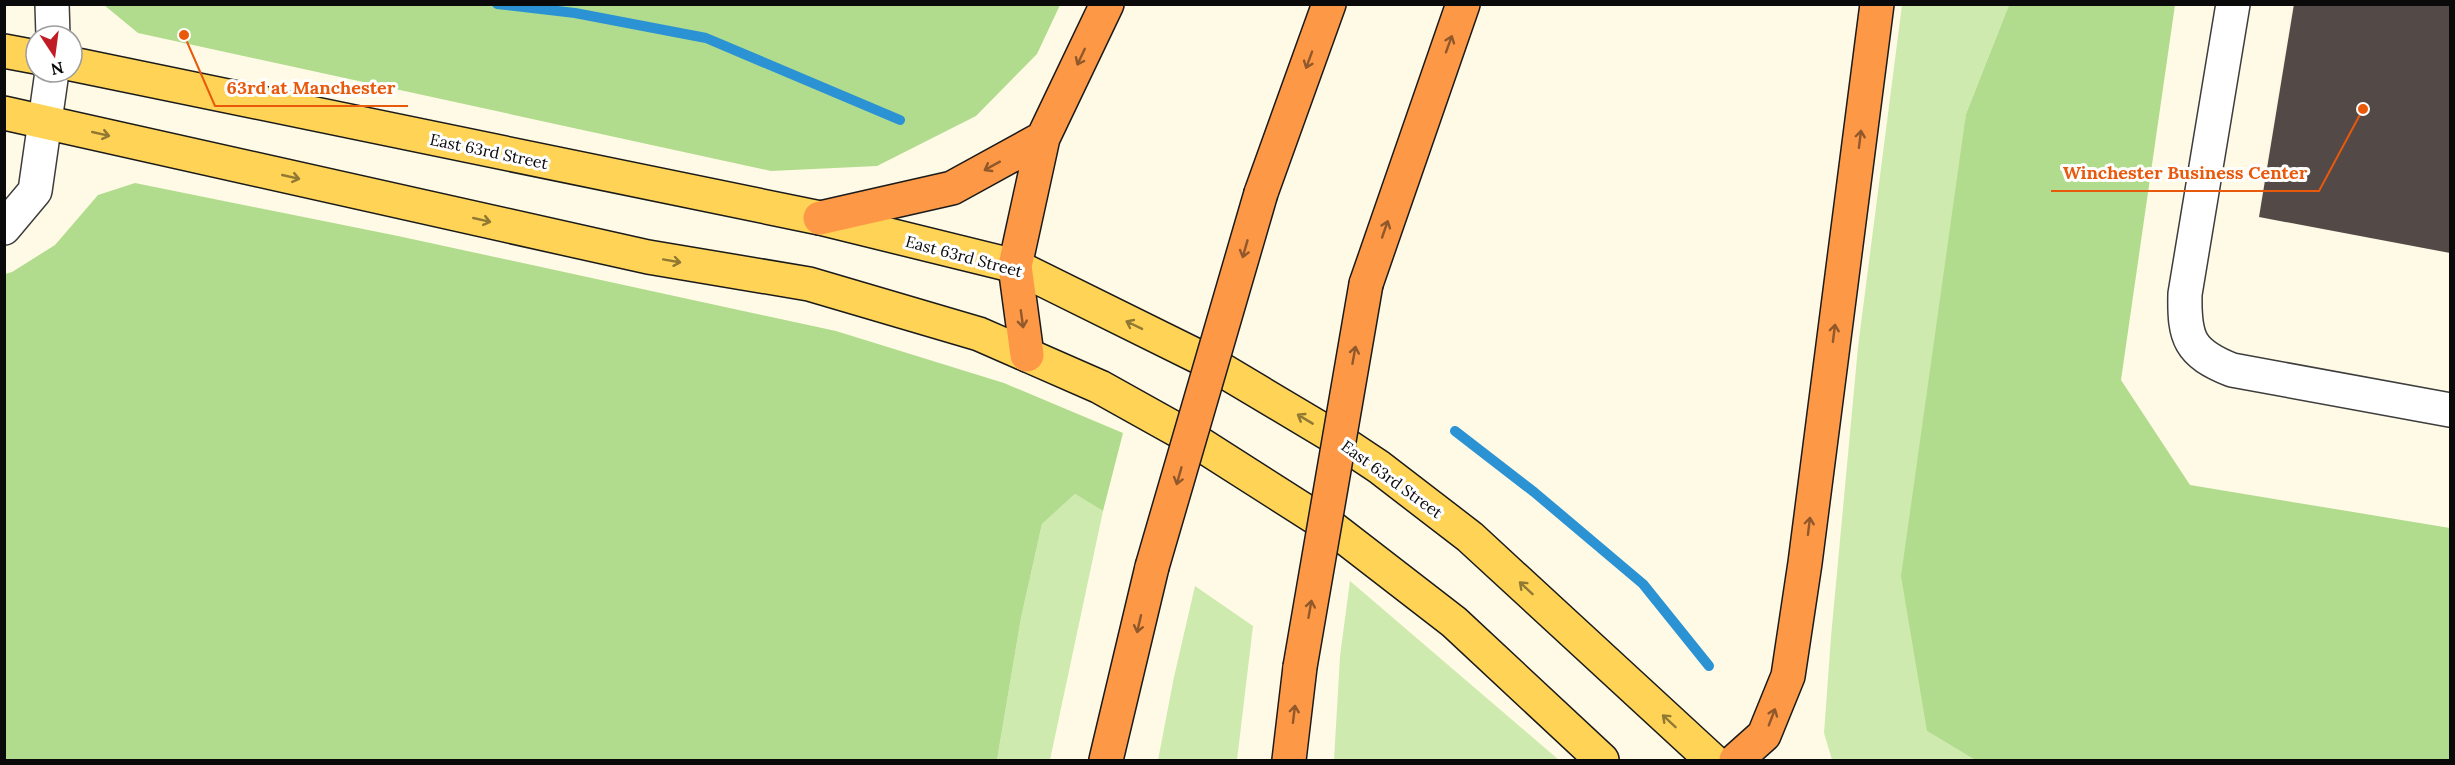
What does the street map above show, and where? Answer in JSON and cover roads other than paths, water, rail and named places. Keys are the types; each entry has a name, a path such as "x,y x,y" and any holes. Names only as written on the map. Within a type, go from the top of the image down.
{"highway":[{"path":"1027,356 1015,266 1043,138 1107,4"},
{"path":"1106,760 1152,567 1261,193 1329,4"},
{"path":"1289,760 1300,667 1366,284 1463,4"},
{"path":"1736,760 1764,735 1788,676 1877,4"},
{"path":"820,218 952,188 1043,138"}],"main road":[{"path":"4,51 24,55"},
{"name":"East 63rd Street","path":"84,66 820,218 1015,266 1207,361 1331,435 1379,467 1470,537 1712,760"},
{"path":"4,112 648,257 809,284 979,334 1100,387 1177,429 1335,530 1454,622 1602,760"}],"street":[{"path":"52,4 53,24"},
{"path":"2233,4 2184,294 2184,323 2193,347 2209,361 2232,370 2451,410"},
{"path":"4,228 35,191 50,84"}],"waterway":[{"path":"497,4 575,13 706,38 900,120"},
{"path":"1455,431 1534,492 1643,584 1709,666"}],"place":[{"name":"63rd at Manchester","path":"184,35"},
{"name":"Winchester Business Center","path":"2363,109"}]}
